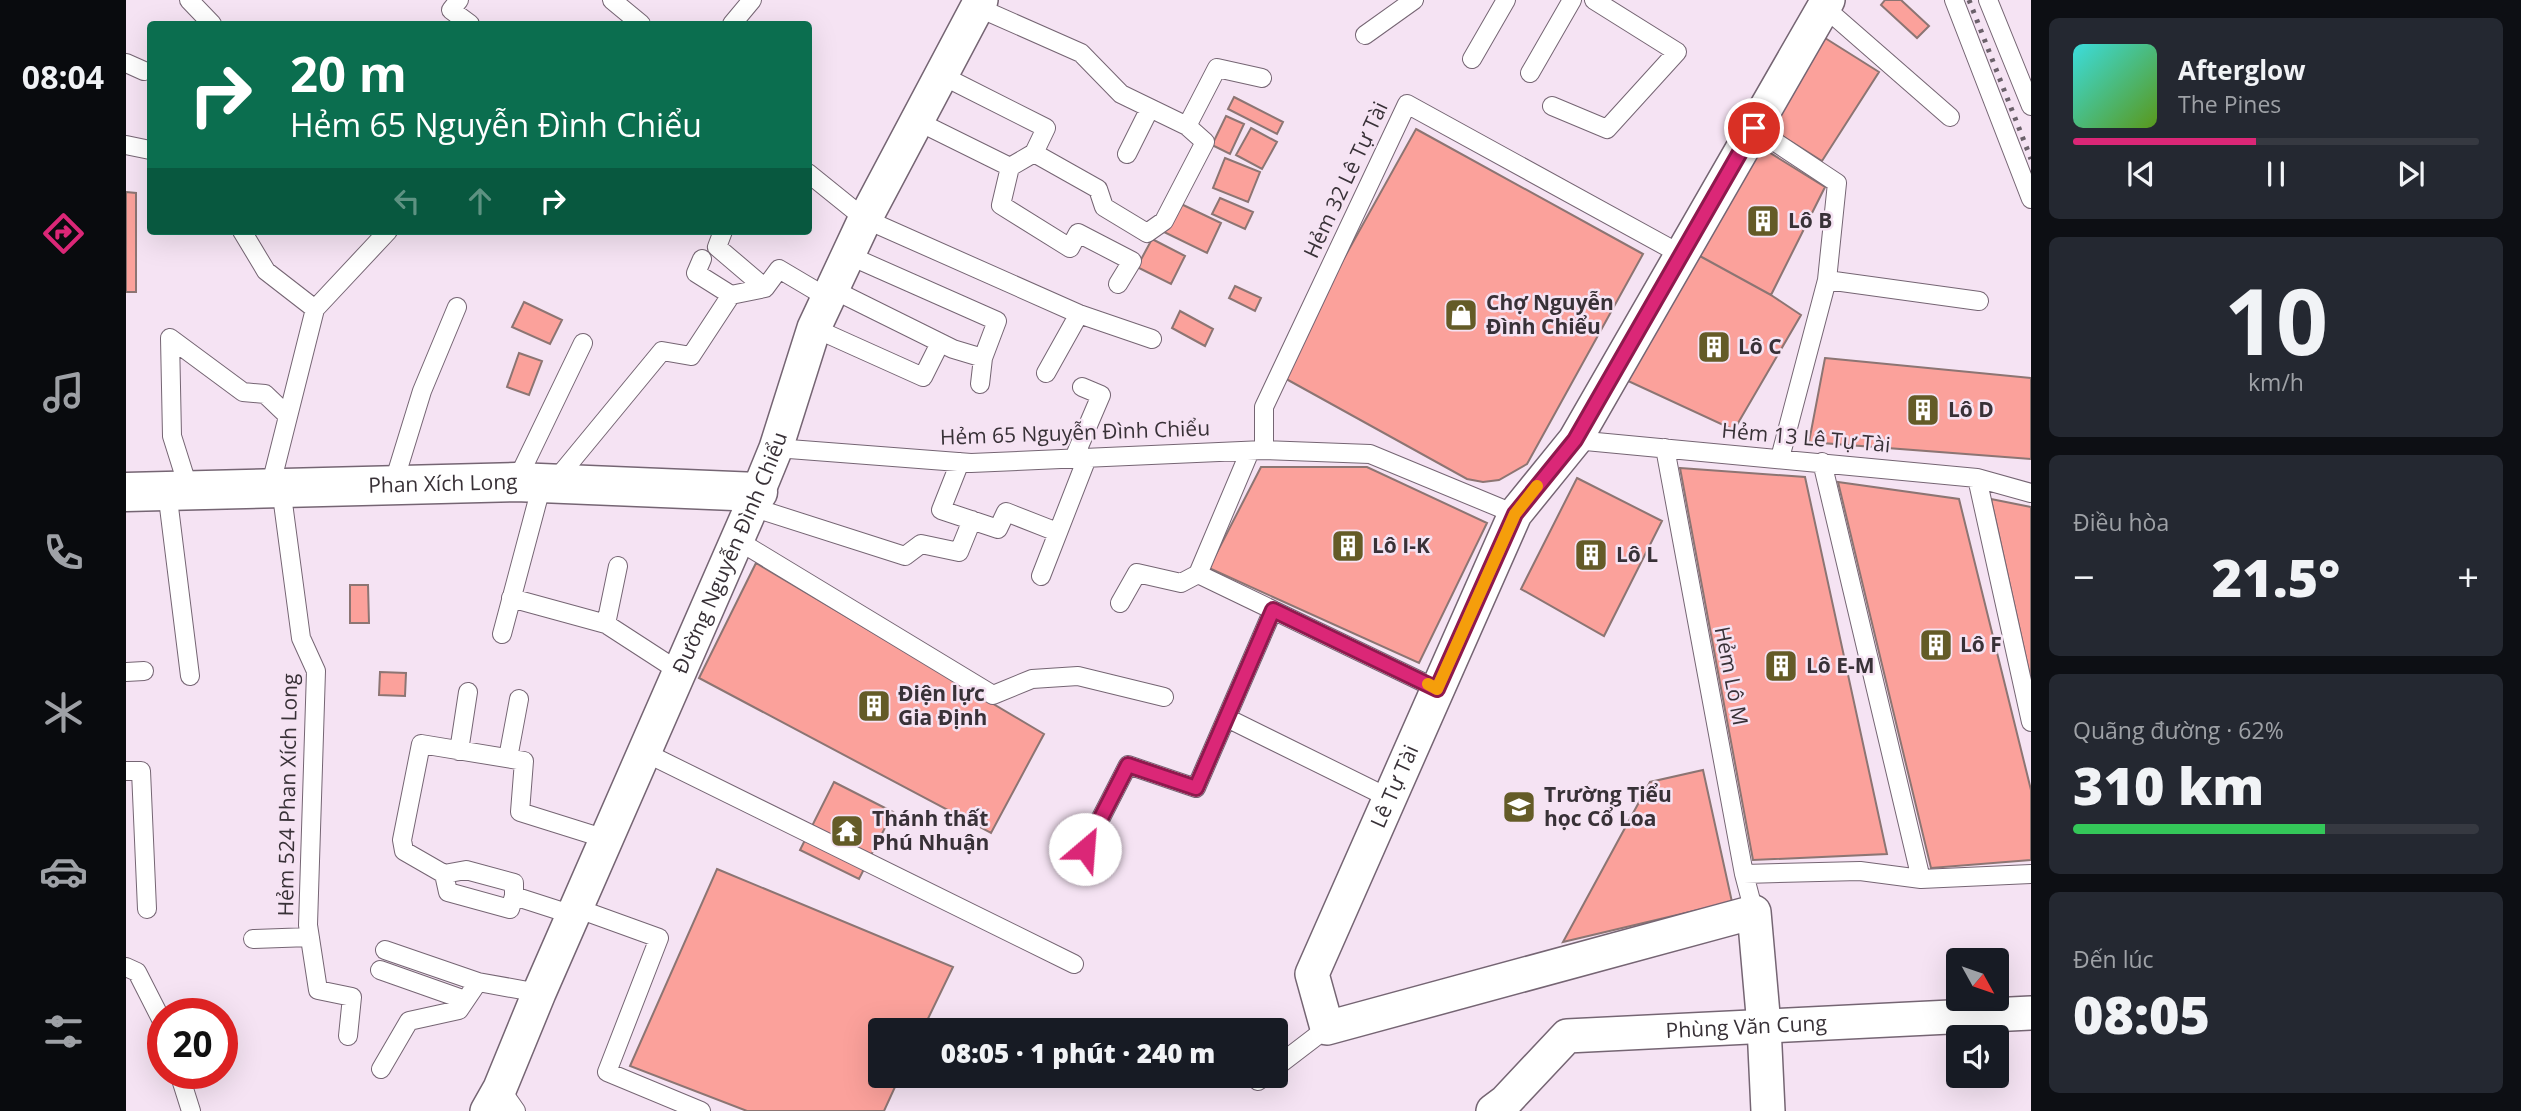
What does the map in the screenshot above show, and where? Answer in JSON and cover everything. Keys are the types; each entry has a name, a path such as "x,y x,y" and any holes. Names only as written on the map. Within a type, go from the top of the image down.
{"street":[{"name":"Đường Nguyễn Đình Chiểu","path":"501,1103 539,993 755,500 776,448 814,328 865,219 979,4"},
{"name":"Lê Tự Tài","path":"1327,1028 1312,974 1515,514 1575,440 1826,4"},
{"name":"Phan Xích Long","path":"126,492 537,483 755,500"},
{"path":"1327,1028 1754,912 1765,1026 1768,1111"},
{"name":"Phùng Văn Cung","path":"1493,1111 1505,1102 1567,1036 2031,1013"}],"lane":[{"path":"189,0 209,21"},
{"path":"459,0 451,10 466,21"},
{"path":"612,0 631,21"},
{"path":"734,21 752,0"},
{"path":"1365,35 1414,0"},
{"path":"1472,59 1506,0"},
{"path":"1530,72 1572,0"},
{"path":"1552,106 1607,129 1677,52 1594,0"},
{"path":"1954,0 2031,199"},
{"path":"1988,0 2031,106"},
{"path":"979,4 1081,53 1121,94 1188,126 1205,142 1164,221 1147,233 1118,284"},
{"path":"1826,4 1951,117"},
{"path":"126,63 144,71"},
{"path":"1188,126 1217,68 1262,78"},
{"path":"941,75 1046,128 1034,153 1010,167 1001,205 1070,248 1078,233 1132,261"},
{"name":"Hẻm 32 Lê Tự Tài","path":"1257,450 1264,407 1407,104 1682,255"},
{"path":"1127,154 1150,108"},
{"path":"917,121 1010,167"},
{"path":"1754,128 1837,183 1828,280 1780,458"},
{"path":"126,145 147,149"},
{"path":"1034,153 1098,189 1104,207 1147,233"},
{"path":"812,176 865,219 1079,314 1152,339"},
{"path":"244,235 266,271 315,309"},
{"path":"276,488 288,416 315,309 384,235"},
{"path":"722,235 717,247 765,288"},
{"path":"848,255 997,321 983,358 980,384"},
{"path":"702,258 696,273 732,295 765,288 779,269 940,343 983,358"},
{"path":"1828,280 1979,301"},
{"path":"537,483 662,351 691,356 732,295"},
{"path":"393,485 422,391 457,307"},
{"path":"1046,373 1079,314"},
{"path":"814,328 923,377 940,343"},
{"path":"190,676 172,436 170,338 243,392 265,394 288,416"},
{"path":"502,634 537,483 583,343"},
{"path":"1041,576 1101,395 1082,387"},
{"name":"Hẻm 13 Lê Tự Tài","path":"1575,440 1977,478 2031,493"},
{"name":"Hẻm 65 Nguyễn Đình Chiểu","path":"776,448 960,462 1257,450 1370,454 1515,514"},
{"name":"Hẻm Lô M","path":"1665,448 1744,874 1754,912"},
{"path":"1120,603 1137,573 1181,583 1198,574 1257,450"},
{"path":"960,462 942,510 999,529 1006,512 1057,532"},
{"path":"1822,462 1921,879"},
{"path":"1977,478 2031,722"},
{"name":"Hẻm 524 Phan Xích Long","path":"276,488 301,638 316,670 308,925 318,990 352,997 348,1036"},
{"path":"755,500 905,556 921,544 959,552 972,520"},
{"path":"737,540 993,695 1032,679 1079,676 1164,697"},
{"path":"606,624 618,566"},
{"path":"1198,574 1437,689"},
{"path":"511,598 606,624 680,672"},
{"path":"1085,849 1128,765 1196,788 1273,610"},
{"path":"459,751 468,692"},
{"path":"508,758 519,699"},
{"path":"1227,718 1389,799"},
{"path":"444,874 448,892 510,909 514,883 466,870 444,874 404,851 402,840 421,744 524,761 520,813 606,839"},
{"path":"644,752 1074,964"},
{"path":"126,771 141,771 147,909"},
{"path":"1744,874 1860,872 1921,879 2031,874"},
{"path":"514,896 575,911 659,939 607,1072 701,1111"},
{"path":"253,939 310,937"},
{"path":"386,950 478,982 539,993"},
{"path":"126,967 136,972 150,998"},
{"path":"380,970 465,1000"},
{"path":"381,1069 409,1020 459,1010 478,982"},
{"path":"1288,1058 1327,1028"},
{"path":"184,1089 191,1111"}],"building":[{"path":"1885,0 1901,0 1929,26 1917,38 1881,5"},
{"path":"1825,38 1879,72 1822,161 1768,127"},
{"path":"1234,97 1283,122 1277,134 1228,109"},
{"path":"1226,116 1244,124 1230,154 1212,145"},
{"path":"1251,128 1277,142 1262,169 1236,155"},
{"name":"Chợ Nguyễn Đình Chiểu","path":"1416,129 1643,254 1527,464 1499,480 1483,482 1467,479 1279,375"},
{"name":"Lô B","path":"1759,146 1825,187 1771,295 1698,255"},
{"path":"1225,158 1260,172 1248,202 1213,188"},
{"path":"126,192 136,193 136,292 126,292"},
{"path":"1220,198 1253,212 1245,229 1212,214"},
{"path":"1179,203 1221,223 1207,253 1164,232"},
{"path":"1152,239 1185,256 1171,284 1137,267"},
{"name":"Lô C","path":"1698,255 1771,295 1801,315 1734,430 1626,380"},
{"path":"1235,286 1261,298 1255,311 1229,298"},
{"path":"524,302 562,320 550,344 512,327"},
{"path":"1180,311 1213,329 1205,346 1172,328"},
{"path":"519,353 542,361 529,395 507,387"},
{"name":"Lô D","path":"1825,358 2031,378 2031,459 1809,442"},
{"name":"Lô I-K","path":"1261,467 1367,467 1487,523 1419,663 1209,568"},
{"name":"Lô E-M","path":"1680,468 1805,477 1887,854 1753,860"},
{"name":"Lô L","path":"1577,478 1662,521 1604,636 1521,589"},
{"name":"Lô F","path":"1838,482 1959,499 2031,790 2031,860 1931,868"},
{"path":"1991,499 2031,507 2031,681"},
{"name":"Điện lực Gia Định","path":"756,563 1044,734 991,833 699,678"},
{"path":"350,585 368,585 369,623 350,623"},
{"path":"380,672 406,673 405,696 379,695"},
{"path":"1703,770 1732,902 1563,942 1650,782"},
{"name":"Thánh thất Phú Nhuận","path":"834,782 893,812 859,879 800,850"},
{"path":"717,869 953,967 928,1018 868,1018 868,1088 895,1088 884,1111 747,1111 630,1066"}],"railway":[{"path":"1969,0 2031,159"}],"slow traffic":[{"path":"1428,684 1437,689 1515,514 1537,486"}],"place":[{"name":"Lô B","path":"1763,221"},
{"name":"Chợ Nguyễn Đình Chiểu","path":"1461,315"},
{"name":"Lô C","path":"1714,347"},
{"name":"Lô D","path":"1923,410"},
{"name":"Lô I-K","path":"1348,546"},
{"name":"Lô L","path":"1591,555"},
{"name":"Lô F","path":"1936,645"},
{"name":"Lô E-M","path":"1781,666"},
{"name":"Điện lực Gia Định","path":"874,706"},
{"name":"Trường Tiểu học Cổ Loa","path":"1519,807"},
{"name":"Thánh thất Phú Nhuận","path":"847,831"}],"route":[{"path":"1085,849 1128,765 1196,788 1273,610 1437,689 1515,514 1575,440 1754,128"}]}
